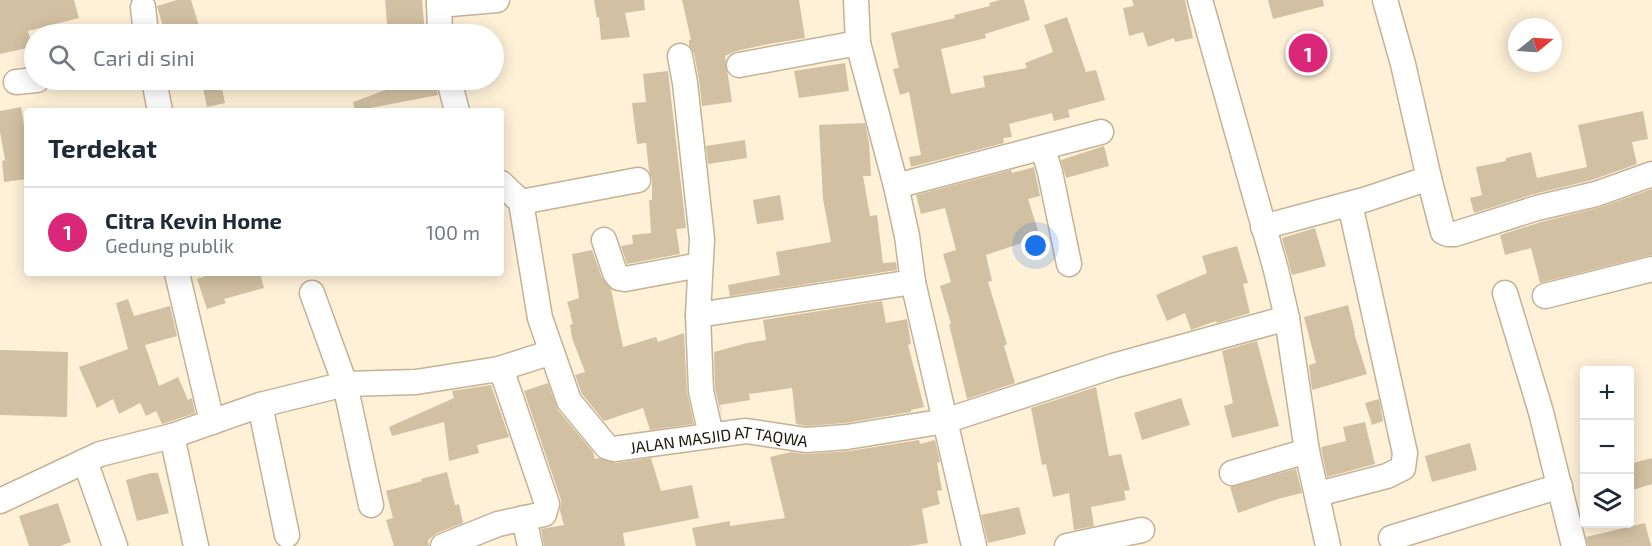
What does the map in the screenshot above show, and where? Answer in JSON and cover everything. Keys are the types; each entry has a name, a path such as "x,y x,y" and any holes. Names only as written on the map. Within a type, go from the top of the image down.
{"street":[{"path":"440,24 439,2 497,0"},
{"path":"856,0 858,43 896,186 907,236 913,282 974,546"},
{"path":"1200,0 1276,270 1287,318 1307,451 1328,546"},
{"path":"1384,0 1443,232 1455,234 1537,208 1596,194 1652,174"},
{"path":"143,7 145,24"},
{"path":"739,65 858,43"},
{"path":"680,56 686,83 701,228 698,315 701,391 711,435"},
{"path":"156,90 159,108"},
{"path":"452,90 456,108"},
{"path":"896,186 1101,132"},
{"path":"1043,148 1069,264"},
{"path":"1263,227 1350,204 1429,178"},
{"path":"504,186 521,202 638,180"},
{"name":"JALAN MASJID AT TAQWA","path":"521,202 540,318 569,401 607,447 614,449 746,431 806,440 847,437 945,421 1113,366 1287,318"},
{"path":"1317,494 1387,476 1403,468 1406,453 1350,204"},
{"path":"604,240 615,273 619,278 625,279 700,265"},
{"path":"1545,296 1652,269"},
{"path":"178,276 212,422"},
{"path":"698,315 913,282"},
{"path":"312,293 345,384 371,506"},
{"path":"1505,293 1541,412 1574,546"},
{"path":"0,501 100,454 172,435 260,405 345,384 416,382 499,369 552,352"},
{"path":"443,546 484,528 544,514 547,504 505,380 499,369"},
{"path":"260,405 287,535"},
{"path":"172,435 196,546"},
{"path":"1232,473 1307,451"},
{"path":"85,461 115,546"},
{"path":"1390,538 1560,486"},
{"path":"524,518 530,546"},
{"path":"1066,546 1142,530"}],"building":[{"path":"0,0 74,0 79,18 55,24 24,24 24,49 0,54"},
{"path":"177,0 191,0 198,24 162,24 157,6"},
{"path":"385,0 422,0 424,24 387,24"},
{"path":"594,0 644,0 645,10 625,13 630,37 601,40 599,17 597,18"},
{"path":"682,0 799,0 805,38 736,51 725,56 732,102 702,106 694,53 689,46 689,40 691,40"},
{"path":"1000,0 1024,0 1030,20 985,34 986,38 941,49 951,94 985,87 983,76 1027,68 1025,63 1053,52 1044,25 1067,17 1086,72 1096,70 1105,100 1068,110 1070,117 1054,121 1052,113 1009,124 1012,137 1003,138 1004,143 911,167 909,157 921,155 909,92 900,95 893,69 899,68 891,33 955,18 954,15 990,6 989,3"},
{"path":"1132,0 1185,0 1193,38 1175,42 1174,38 1148,47 1143,32 1129,36 1123,8 1134,6"},
{"path":"1268,0 1323,0 1324,6 1273,19"},
{"path":"845,63 849,91 799,98 794,71"},
{"path":"668,71 686,228 676,229 680,254 627,264 621,246 633,244 632,235 651,233 649,200 652,200 652,178 646,143 637,144 632,103 646,102 643,74"},
{"path":"203,90 222,90 225,103 207,107"},
{"path":"385,90 437,90 438,95 371,108 354,108 353,102"},
{"path":"21,107 24,126 24,179 4,182 2,161 5,160 0,132 0,111"},
{"path":"1643,111 1648,139 1632,142 1637,164 1592,180 1534,194 1474,213 1470,198 1482,195 1476,167 1506,161 1506,158 1531,152 1537,178 1587,167 1578,125"},
{"path":"865,123 869,142 871,176 863,176 870,216 877,215 883,263 896,262 897,270 730,296 728,285 780,275 776,252 831,242 823,199 819,125"},
{"path":"745,140 747,158 708,164 706,146"},
{"path":"1104,146 1109,166 1066,178 1061,160"},
{"path":"1034,167 1040,196 1028,199 1040,237 986,255 992,281 988,282 1007,344 1004,346 1015,383 967,399 949,324 951,324 940,286 951,282 943,254 956,250 945,208 921,214 916,195 1011,170 1012,173"},
{"path":"1652,189 1652,255 1540,283 1531,248 1505,255 1500,235 1601,207"},
{"path":"780,195 784,220 757,224 753,200"},
{"path":"1315,228 1326,266 1292,275 1282,238"},
{"path":"1237,246 1248,283 1243,284 1250,313 1191,330 1185,313 1167,321 1156,295 1207,273 1202,256"},
{"path":"592,250 602,278 611,289 623,347 656,337 658,342 684,333 687,392 694,424 650,430 643,408 604,421 582,394 575,375 585,372 572,338 570,325 573,324 567,302 579,298 572,254"},
{"path":"206,276 261,276 264,288 224,299 226,303 207,309 197,279"},
{"path":"128,299 134,316 170,306 177,336 145,345 159,386 178,377 188,400 192,398 195,413 162,424 156,411 146,416 140,403 119,414 113,399 97,408 79,367 128,349 116,303"},
{"path":"882,301 886,323 907,319 911,344 908,345 924,407 911,410 911,412 845,423 807,426 796,424 792,388 749,394 750,400 720,405 722,417 715,389 714,352 766,340 763,320"},
{"path":"1348,305 1367,374 1312,390 1309,365 1316,363 1304,317"},
{"path":"1257,341 1279,426 1232,438 1224,406 1233,403 1222,351"},
{"path":"0,350 68,352 67,417 0,415"},
{"path":"548,383 558,410 593,452 595,459 615,463 651,458 661,491 692,485 699,518 623,533 625,546 544,546 541,529 564,525 560,511 561,500 524,391"},
{"path":"491,385 509,437 477,445 479,453 449,461 444,422 392,436 389,427 454,398 452,391"},
{"path":"1096,387 1109,456 1121,454 1130,490 1124,491 1126,500 1091,507 1094,526 1074,530 1069,493 1053,497 1046,464 1042,465 1031,408"},
{"path":"1181,398 1190,425 1142,440 1134,413"},
{"path":"1379,399 1383,421 1372,425 1365,403"},
{"path":"1365,422 1375,464 1327,477 1321,447 1346,441 1343,427"},
{"path":"919,440 920,444 935,440 940,462 937,463 942,490 937,491 940,504 922,509 928,543 909,546 696,546 692,528 730,521 730,526 785,518 770,457 791,452 807,454 849,451"},
{"path":"1470,443 1477,470 1432,482 1425,456"},
{"path":"1652,458 1652,484 1634,489 1634,463"},
{"path":"1296,469 1302,493 1238,513 1230,487"},
{"path":"447,472 455,505 459,504 463,523 437,533 428,540 429,546 394,546 386,520 393,518 386,491"},
{"path":"158,473 169,513 137,521 126,480"},
{"path":"58,503 71,542 60,546 29,546 19,516"},
{"path":"1019,507 1026,534 988,543 981,515"},
{"path":"1645,523 1651,546 1588,546 1586,537 1624,528 1634,528 1634,526"}],"place":[{"name":"Citra Kevin Home","path":"1308,53"}]}
